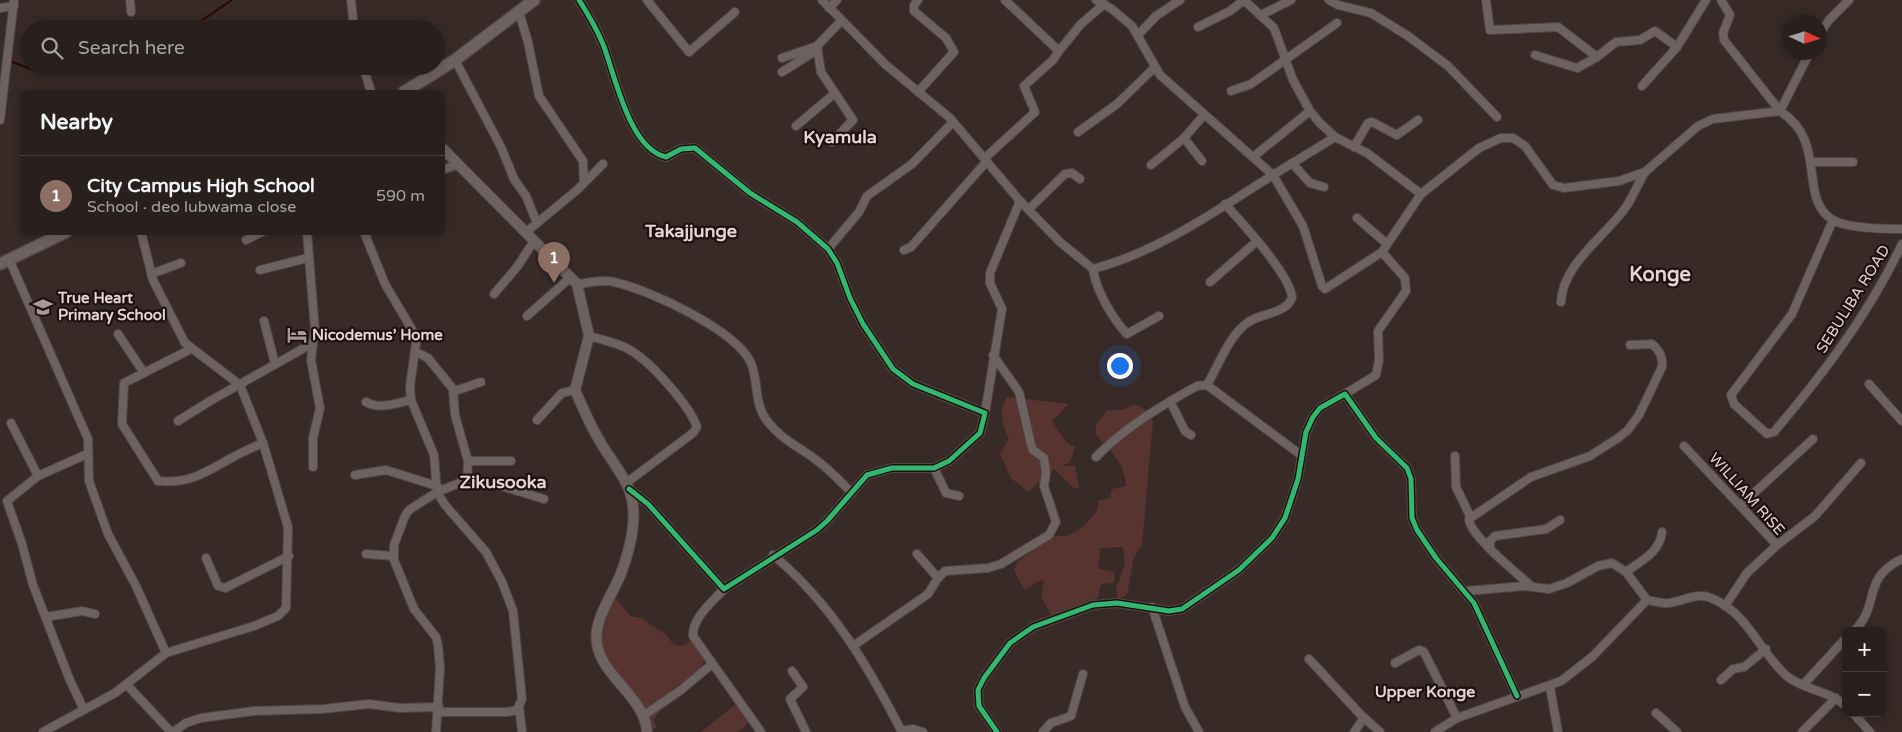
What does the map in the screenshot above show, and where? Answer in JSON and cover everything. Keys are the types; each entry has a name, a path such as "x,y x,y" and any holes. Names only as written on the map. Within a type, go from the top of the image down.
{"main road":[{"path":"445,66 534,0"},
{"path":"407,90 431,75"},
{"path":"4,262 60,235"}],"street":[{"path":"130,0 131,12"},
{"path":"351,0 353,20"},
{"path":"579,0 594,24 603,45 627,116 652,150 666,157 681,149 695,148 750,193 796,222 828,249 837,263 850,298 863,324 893,368 907,380 919,386 985,413"},
{"path":"647,0 689,52 735,12"},
{"path":"822,0 886,65 953,122 1020,201 1060,242 1093,269 1118,324 1127,334 1159,316"},
{"path":"829,8 837,0"},
{"path":"918,0 914,5 918,16 946,38 954,49 954,52 918,92"},
{"path":"1005,0 1059,51"},
{"path":"1096,0 1120,14 1139,34 1154,68 1204,115 1273,175 1303,226 1322,286 1325,289 1382,252 1421,194 1478,148 1501,138 1513,138 1525,146 1553,185 1558,188 1610,182 1645,172"},
{"path":"1139,34 1160,12 1180,0"},
{"path":"1198,27 1230,11 1244,0 1274,28 1284,60 1310,111 1335,137 1367,153 1421,194"},
{"path":"1261,15 1291,0"},
{"path":"1329,0 1338,5 1371,13 1408,36 1448,66 1464,85 1497,117"},
{"path":"1486,0 1490,30 1558,27 1597,57"},
{"path":"1642,86 1677,47 1706,0"},
{"path":"1722,0 1730,15 1723,33 1724,40 1780,111 1790,117 1800,130 1806,141 1812,162 1815,194 1823,210 1833,220 1845,224 1902,229"},
{"path":"1827,23 1849,0"},
{"path":"0,8 14,3 9,60 0,120"},
{"path":"904,250 911,247 986,159 1035,112 1024,86 1053,60 1081,24 1104,4"},
{"path":"519,12 528,42 538,96 583,161 584,182"},
{"path":"782,72 817,48 842,21"},
{"path":"1231,91 1251,84 1337,23"},
{"path":"1535,55 1577,68 1597,57 1616,42 1640,40 1655,31 1677,47"},
{"path":"782,58 817,48"},
{"path":"817,48 821,72 853,120 832,142"},
{"path":"455,60 501,147 512,177 526,196 537,223"},
{"path":"1780,111 1806,60"},
{"path":"1078,132 1117,104 1154,68"},
{"path":"366,75 370,90"},
{"path":"796,126 835,93"},
{"path":"1253,157 1310,111"},
{"path":"1561,302 1562,290 1570,272 1626,206 1645,172 1690,132 1706,122 1721,117 1780,111"},
{"path":"1151,165 1184,138 1204,115"},
{"path":"1354,147 1368,123 1372,122 1397,134 1418,120"},
{"path":"828,249 859,212 867,196 912,164 953,122"},
{"path":"1093,269 1136,254 1192,225 1335,137"},
{"path":"1184,138 1202,161"},
{"path":"445,151 574,280 589,336 574,390 597,437 628,486 648,504 724,589"},
{"path":"1812,162 1853,162"},
{"path":"1292,163 1310,183 1324,187"},
{"path":"445,169 459,164"},
{"path":"525,233 603,164"},
{"path":"1028,209 1065,174 1072,173 1080,179"},
{"path":"761,732 696,642 692,633 701,616 724,589 773,555 823,525 862,480 874,472 899,467 934,468 949,461 980,433 1002,309 990,283 990,273 1020,201"},
{"path":"1207,385 1237,332 1252,320 1285,307 1292,300 1290,286 1258,241 1225,204"},
{"path":"1357,218 1387,244"},
{"name":"SEBULIBA ROAD","path":"1833,220 1792,314 1731,395 1734,404 1767,434 1774,432 1842,348 1882,283 1902,244"},
{"path":"43,732 127,685 166,653 227,636 284,613 288,594 289,556 285,511 264,443 240,385 185,343 151,274 142,235"},
{"path":"246,240 256,235"},
{"path":"307,235 315,330 311,360 320,408 314,438 313,467"},
{"path":"365,235 385,284 414,332 416,352 410,386 412,400 434,455 437,489 445,505 486,552 511,605 522,692 520,706 522,732"},
{"path":"494,294 517,267 534,241"},
{"path":"1210,282 1258,241"},
{"path":"997,732 979,706 978,690 984,678 1010,642 1033,627 1093,605 1117,602 1169,611 1182,609 1239,570 1265,546 1285,518 1295,490 1306,432 1313,416 1320,408 1376,374 1379,360 1378,330 1406,291 1405,278 1382,252"},
{"path":"260,270 308,258"},
{"path":"4,262 84,430 88,441 89,481 108,534 136,586 166,653"},
{"path":"151,274 181,263"},
{"path":"527,316 574,280 611,282 640,289 674,305 728,336 738,345 751,363 759,407 767,420 788,441 822,464 852,493"},
{"path":"264,321 275,364"},
{"path":"118,334 144,373"},
{"path":"589,336 633,352 654,371 680,401 697,427 693,434 628,486"},
{"path":"178,421 313,343"},
{"path":"1470,516 1531,478 1590,456 1628,430 1639,415 1662,367 1663,360 1658,349 1652,344 1630,345"},
{"path":"191,349 124,383 121,422 158,481 187,481 215,469 235,456 264,443"},
{"path":"416,352 428,358 453,388 458,390 482,382"},
{"path":"853,646 928,594 945,571 988,568 1001,564 1048,535 1055,527 1054,517 1044,486 1046,474 1044,458 1034,450 1031,444 1019,392 993,355"},
{"path":"1870,384 1902,421"},
{"path":"1096,457 1120,435 1170,401 1197,386 1207,385 1302,455"},
{"path":"453,388 455,415 468,461 467,480"},
{"path":"537,420 562,392 574,390"},
{"path":"1345,394 1376,438 1407,468 1411,479 1412,518 1417,530 1436,558 1466,591 1484,622 1517,696"},
{"path":"366,402 374,406 381,406 412,400"},
{"path":"1170,401 1184,431 1191,435"},
{"path":"11,423 38,476"},
{"path":"1740,505 1813,439"},
{"name":"WILLIAM RISE","path":"1684,446 1777,545 1747,573 1725,606"},
{"path":"84,710 33,584 7,501 38,476 87,454"},
{"path":"1455,456 1456,487 1470,516 1469,525 1490,548 1531,586"},
{"path":"468,461 511,461"},
{"path":"1777,545 1815,516 1860,463"},
{"path":"934,468 946,493 959,496"},
{"path":"355,475 386,470 437,489"},
{"path":"436,732 439,710 438,645 436,637 414,609 394,556 394,545 407,512 437,489 467,480 488,482 544,499"},
{"path":"628,486 632,523 629,550 615,587 601,615 596,636 603,659 643,716 647,732"},
{"path":"1490,548 1490,541 1494,536 1546,529 1560,520"},
{"path":"1626,572 1654,550 1662,538 1662,532"},
{"path":"366,554 394,556"},
{"path":"917,554 938,578"},
{"path":"773,555 806,584 834,617 878,684 901,731 912,729 923,732"},
{"path":"206,558 218,586 222,588 289,556"},
{"path":"1858,627 1862,622 1881,573 1887,566 1902,559"},
{"path":"1466,591 1531,586 1545,589 1561,586 1606,563 1618,565 1626,572 1647,600 1670,602 1692,597 1707,597 1725,606 1752,630 1788,677 1836,698 1842,703"},
{"path":"1435,732 1457,718 1517,696 1550,687 1566,678 1592,657 1647,600"},
{"path":"1152,607 1185,707 1199,732"},
{"path":"46,617 82,611 95,614"},
{"path":"1803,685 1842,642"},
{"path":"1721,680 1733,669 1744,667 1766,649"},
{"path":"1395,663 1419,650 1424,652 1457,718"},
{"path":"1309,660 1364,718 1380,732"},
{"path":"643,716 681,690 712,664"},
{"path":"792,671 803,687 791,697 791,702 806,732"},
{"path":"1043,732 1052,722 1071,716 1083,674"},
{"path":"127,685 172,732 186,723 201,718 254,711 323,709 368,704 400,708 508,712 516,710 520,706"},
{"path":"1550,687 1558,732"},
{"path":"1802,732 1836,698"},
{"path":"1656,714 1677,732"},
{"path":"1856,717 1870,732"},
{"path":"1354,731 1364,718"}],"shaded area":[{"path":"1008,397 1069,404 1052,421 1066,442 1075,447 1070,462 1062,466 1075,466 1079,487 1075,489 1054,469 1028,492 1011,478 1000,454 1009,439 1002,417 1003,407"},
{"path":"1133,405 1141,406 1153,421 1142,545 1134,557 1127,595 1118,599 1116,589 1125,564 1123,547 1100,548 1098,568 1115,572 1114,583 1101,584 1098,598 1051,615 1041,596 1044,581 1041,580 1024,590 1014,570 1018,561 1055,536 1068,536 1083,527 1097,511 1099,500 1110,498 1112,489 1126,486 1120,464 1096,435 1096,425 1107,410 1122,410"},
{"path":"607,590 630,616 642,618 666,635 674,645 682,646 690,641 701,646 710,657 704,661 697,674 673,689 667,703 653,720 657,727 651,731 633,706 615,675 602,643 599,627 600,613"},
{"path":"738,702 749,722 738,732 701,732"}],"waterway":[{"path":"202,20 232,0"},
{"path":"10,61 20,65"}],"cycle path":[{"path":"579,0 603,44 625,109 642,140 653,151 666,157 681,149 695,148 750,193 797,222 828,249 837,263 850,298 863,324 893,369 913,384 985,413 980,433 949,461 934,468 892,468 867,475 817,530 724,589 648,504 629,489"},
{"path":"997,732 979,706 978,690 984,678 1010,643 1033,627 1093,605 1117,603 1169,611 1182,609 1239,570 1272,538 1285,518 1298,479 1306,432 1313,417 1320,408 1345,394 1376,438 1407,468 1411,479 1412,518 1417,530 1436,558 1474,603 1517,696"}],"place":[{"name":"City Campus High School","path":"554,283"},
{"name":"True Heart Primary School","path":"43,307"},
{"name":"Nicodemus’ Home","path":"297,335"}],"district":[{"name":"Kyamula","path":"840,137"},
{"name":"Takajjunge","path":"691,231"},
{"name":"Konge","path":"1660,275"},
{"name":"Zikusooka","path":"503,482"},
{"name":"Upper Konge","path":"1425,692"}]}
